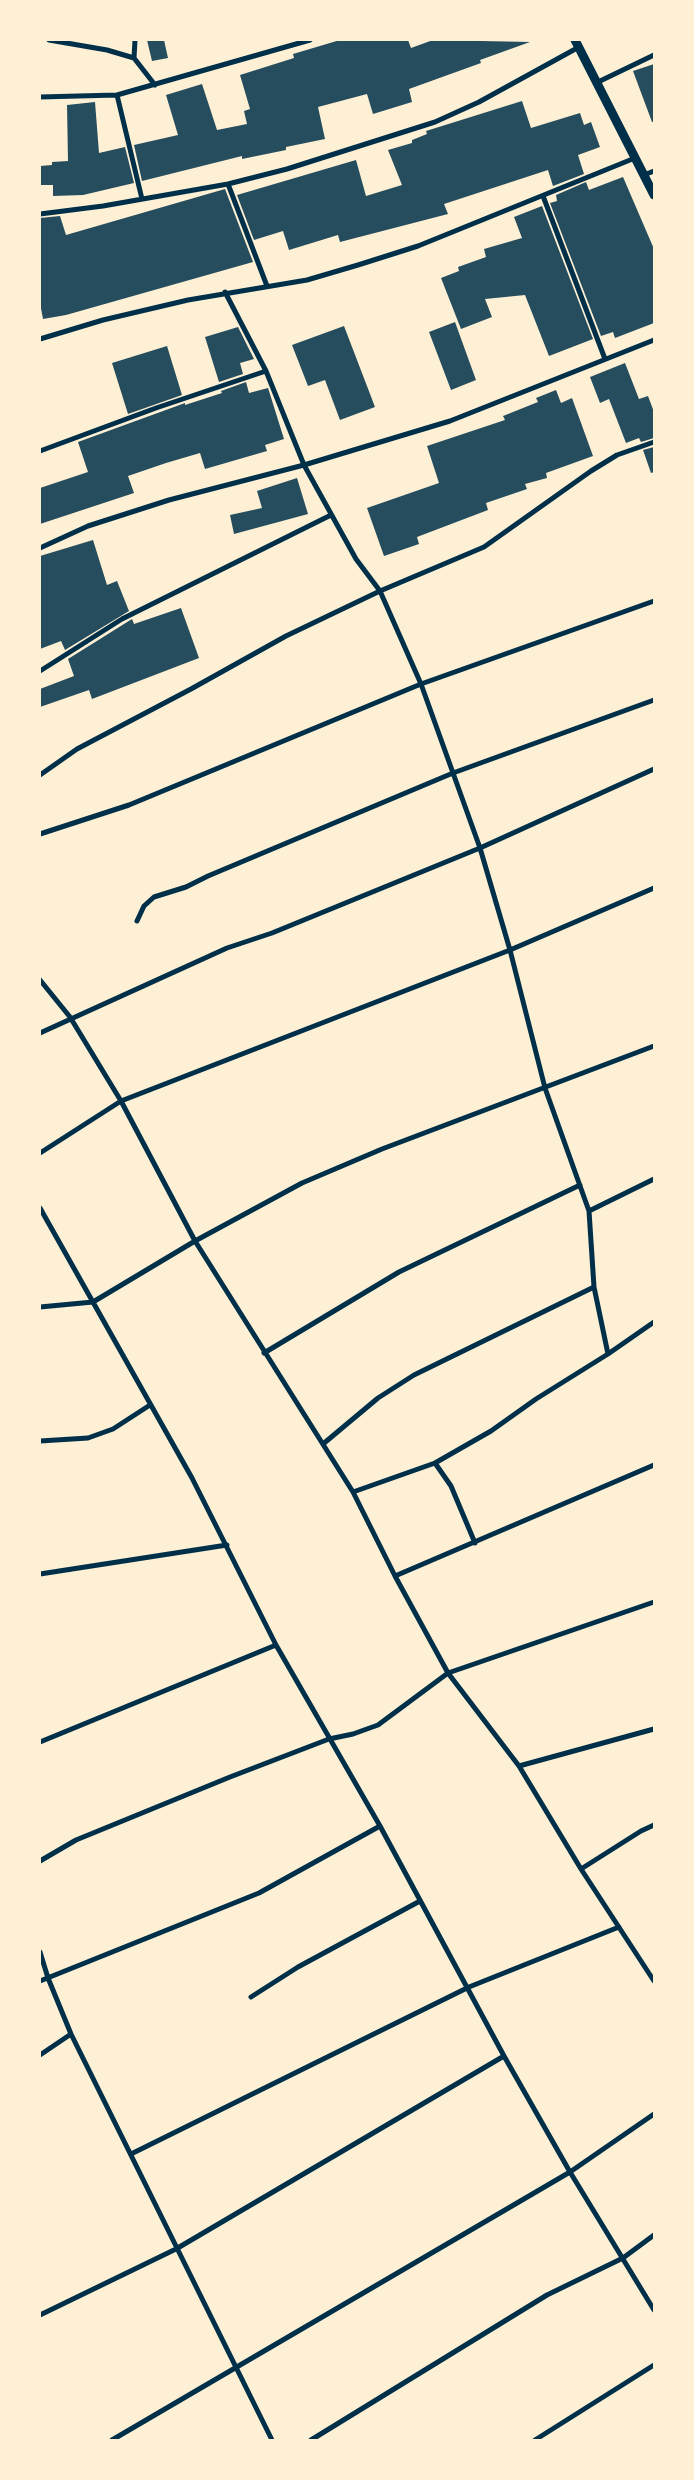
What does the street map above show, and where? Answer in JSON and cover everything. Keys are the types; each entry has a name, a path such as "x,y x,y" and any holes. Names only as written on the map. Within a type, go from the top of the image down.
{"street":[{"path":"49,40 108,50 134,58 155,85"},
{"path":"134,58 135,40"},
{"path":"40,97 117,95 310,40"},
{"path":"40,214 228,184 287,169 435,122 479,102 577,44 637,158 654,195"},
{"path":"598,82 654,55"},
{"path":"117,95 142,198"},
{"path":"40,339 103,320 225,292 307,280 418,246 637,158"},
{"path":"644,175 654,171"},
{"path":"228,184 267,286"},
{"path":"543,196 604,359"},
{"path":"225,292 266,371 304,465 356,560 380,590 421,684 480,848 510,950 545,1088 589,1211 594,1287 608,1354"},
{"path":"40,548 88,526 169,500 304,465 450,421 654,340"},
{"path":"40,451 147,411 266,371"},
{"path":"40,774 77,748 192,689 286,636 380,590 484,547 590,471 617,455 654,442"},
{"path":"40,671 122,619 331,515"},
{"path":"40,834 129,805 421,684 654,601"},
{"path":"137,921 144,906 154,897 186,887 453,773 654,700"},
{"path":"40,1032 227,948 272,933 480,848 654,770"},
{"path":"40,1153 121,1101 510,950 654,888"},
{"path":"40,980 70,1017 121,1101 195,1241 353,1492 395,1576 448,1674 519,1766 581,1870 654,1981"},
{"path":"40,1307 93,1302 195,1241 302,1184 382,1149 654,1046"},
{"path":"589,1211 654,1179"},
{"path":"264,1352 398,1272 580,1184"},
{"path":"40,1208 227,1545 276,1645 380,1826 469,1987 504,2056 570,2172 654,2310"},
{"path":"322,1444 378,1398 414,1375 594,1287"},
{"path":"353,1492 435,1463 491,1431 536,1399 608,1354 654,1322"},
{"path":"40,1441 88,1438 113,1429 150,1405"},
{"path":"435,1463 451,1486 475,1543"},
{"path":"395,1576 654,1465"},
{"path":"40,1574 227,1545"},
{"path":"40,1861 76,1840 329,1739 353,1734 378,1725 448,1674 654,1602"},
{"path":"40,1742 276,1645"},
{"path":"519,1766 654,1729"},
{"path":"581,1870 641,1831 654,1825"},
{"path":"40,1981 259,1893 380,1826"},
{"path":"251,1997 298,1967 420,1901"},
{"path":"132,2154 469,1987 619,1927"},
{"path":"40,1952 48,1978 71,2034 272,2440"},
{"path":"647,1971 654,1968"},
{"path":"40,2054 71,2034"},
{"path":"40,2315 176,2249 504,2056"},
{"path":"112,2440 570,2172 654,2114"},
{"path":"311,2440 548,2295 623,2258 654,2235"},
{"path":"535,2440 654,2365"}],"building":[{"path":"147,40 164,40 168,58 152,61"},
{"path":"340,40 408,40 411,48 433,40 530,42 480,60 481,63 409,89 412,102 373,114 367,94 318,107 325,139 286,147 286,150 242,159 242,156 142,181 134,145 178,135 166,95 202,84 217,130 247,124 244,111 250,109 240,75 294,58 293,54"},
{"path":"654,64 654,122 652,122 633,71"},
{"path":"522,101 531,128 580,113 584,125 591,122 600,147 578,155 584,174 553,186 548,170 444,204 448,214 340,242 338,235 289,250 283,231 254,240 237,195 356,160 366,196 402,185 388,150 412,143 412,140 427,134 426,131"},
{"path":"95,102 99,153 125,147 134,183 83,195 53,196 53,185 40,185 40,166 52,165 52,162 68,161 67,105"},
{"path":"623,177 654,249 654,323 615,338 613,332 601,336 550,203 557,201 556,195 586,182 589,190"},
{"path":"225,189 253,262 66,315 43,319 40,303 40,218 60,216 66,235"},
{"path":"542,206 593,339 549,356 525,295 485,299 492,317 461,329 441,278 459,271 458,267 486,257 484,249 522,238 514,217"},
{"path":"455,322 476,380 451,390 429,332"},
{"path":"344,326 375,407 340,420 325,380 308,386 292,345"},
{"path":"238,327 254,359 240,363 243,374 219,382 205,337"},
{"path":"167,346 182,395 128,414 112,363"},
{"path":"625,363 639,399 648,396 654,412 654,438 641,442 639,438 626,443 609,399 600,403 590,377"},
{"path":"246,382 249,393 268,388 284,439 265,445 267,451 205,469 200,453 166,463 128,476 134,493 40,524 40,488 88,472 78,442 185,403 185,405 222,393 221,391"},
{"path":"556,390 561,403 572,398 593,456 546,473 547,478 525,484 527,489 486,503 488,510 417,537 419,544 384,556 367,508 439,483 427,446 505,420 503,416 538,402 536,398"},
{"path":"654,447 654,472 651,473 643,450"},
{"path":"297,478 308,514 234,534 230,515 262,508 257,491"},
{"path":"93,540 107,585 117,581 129,611 65,650 61,641 40,649 40,556"},
{"path":"181,608 199,658 92,699 89,690 40,707 40,689 74,676 68,659 132,619 134,624"}]}
